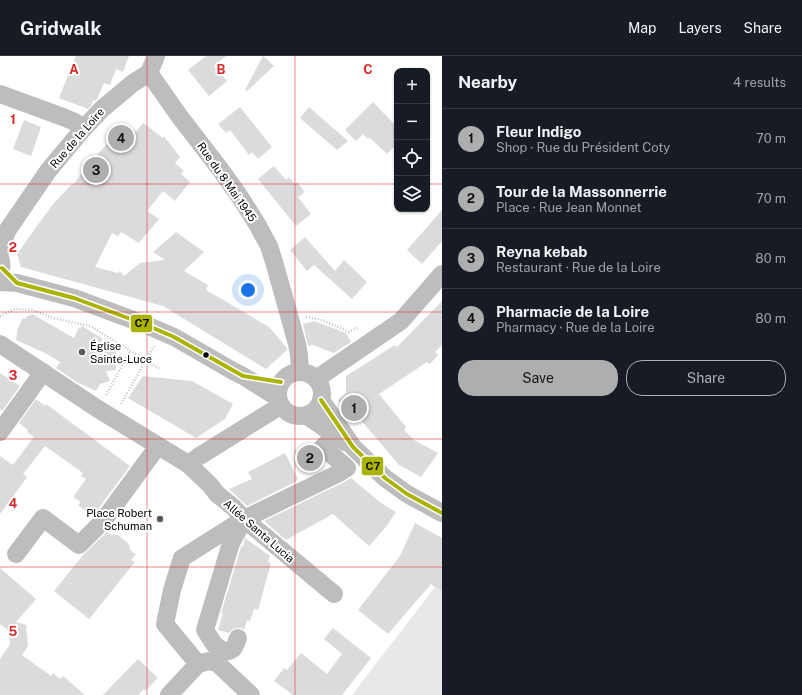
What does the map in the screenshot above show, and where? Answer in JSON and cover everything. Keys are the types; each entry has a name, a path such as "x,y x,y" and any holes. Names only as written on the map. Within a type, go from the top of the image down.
{"street":[{"path":"149,73 156,56"},
{"name":"Rue de la Loire","path":"3,269 4,233 48,171 102,109 133,83 149,73"},
{"name":"Rue du 8 Mai 1945","path":"149,73 240,197 257,224 276,265 299,355 300,372"},
{"path":"0,94 75,122 83,129"},
{"path":"3,269 174,337 280,396 286,411 292,415 306,415 313,412 318,407 322,392 320,385 316,379 306,372 292,373 286,377 280,396 272,411 188,464"},
{"path":"316,379 401,321 441,278"},
{"name":"Allée Santa Lucia","path":"0,344 105,414 188,464 244,519 334,594"},
{"path":"0,432 43,372"},
{"path":"321,400 353,447"},
{"path":"306,415 353,447 386,478 407,494 442,513"},
{"path":"198,664 165,624 172,590 182,558 244,519 347,468 323,447 335,436"},
{"path":"16,554 43,518 79,545 103,521 158,446"},
{"path":"238,638 234,648 231,651 224,652 214,644 205,630 231,543 244,519"},
{"path":"169,695 198,664 209,661 217,663 251,695"}],"path":[{"path":"0,316 15,309 32,310 53,318 90,326 160,369"},
{"path":"291,320 308,317 322,320 349,332 358,327"},
{"path":"105,414 146,360 156,344"},
{"path":"105,414 130,351"}],"shaded area":[{"path":"435,587 442,593 442,695 352,695"}],"building":[{"path":"76,56 129,56 123,72 116,69 110,85 104,83 97,99 95,101 93,100 88,109 59,98"},
{"path":"206,56 226,56 214,66 227,81 209,96 188,70"},
{"path":"263,56 274,66 247,91 245,90"},
{"path":"373,102 394,124 394,147 387,154 370,138 368,139 363,134 356,141 345,130"},
{"path":"240,107 272,147 258,159 252,152 249,155 230,130 226,133 218,124"},
{"path":"309,107 348,141 337,150 300,118"},
{"path":"24,120 41,127 31,156 13,149"},
{"path":"143,123 163,138 164,136 180,157 175,163 184,171 181,174 190,182 175,201 163,191 147,211 159,219 139,243 121,232 118,236 112,233 95,267 118,273 120,271 124,276 140,263 165,260 153,252 176,232 204,252 184,271 208,285 206,290 269,327 287,348 287,350 266,369 163,306 21,267 16,251 20,250 54,203 72,184 73,185 87,166 125,124 136,132"},
{"path":"274,166 286,180 289,177 295,184 297,182 305,192 298,197 311,214 296,226 258,179"},
{"path":"442,210 442,241 422,264 407,250"},
{"path":"305,237 335,271 344,260 367,282 352,299 314,265 307,271 290,250"},
{"path":"442,301 442,345 435,352 438,355 430,364 427,362 379,394 406,427 404,430 414,440 438,453 421,477 399,465 360,419 356,422 338,400 346,393 346,376 395,345 397,347"},
{"name":"Église Sainte-Luce","path":"32,314 74,338 79,327 80,329 82,326 103,339 101,342 116,350 116,370 106,371 110,381 100,384 96,391 78,383 56,368 60,362 47,354 16,340 17,330 23,318 26,319 26,317"},
{"path":"314,321 346,333 351,342 334,353 313,345 308,346 303,324"},
{"path":"0,373 20,386 2,411 0,409"},
{"path":"143,376 192,381 233,404 225,419 196,438 128,398"},
{"path":"36,399 45,406 46,404 130,466 93,516 78,505 81,502 73,497 86,479 81,476 83,473 45,446 23,474 27,477 0,514 0,456 13,465 34,437 19,423"},
{"path":"285,453 298,479 295,482 247,506 229,489 252,479 248,472"},
{"path":"351,478 381,503 396,512 385,528 369,546 333,514 286,540 264,521 342,483"},
{"path":"415,523 442,538 442,592 431,584 388,634 358,610 400,556"},
{"path":"107,532 112,535 118,535 129,544 130,550 136,554 131,560 135,562 89,619 54,591 83,555"},
{"path":"245,538 270,556 268,562 271,563 258,610 254,609 250,621 247,620 244,630 241,628 236,628 229,633 218,630 223,613 221,613 241,546 243,547"},
{"path":"0,568 36,599 16,622 26,625 28,646 22,655 51,676 53,673 60,679 63,676 85,695 0,695 0,659 10,644 9,631 0,624"},
{"path":"333,628 371,658 342,695 293,695 274,681 284,668 287,670 301,653 327,674 342,654 324,639"},
{"path":"138,659 158,678 145,691 144,689 138,695 103,695"}],"transit line":[{"name":"C7","path":"2,268 17,283 74,298 144,324 174,337 243,376 281,382"},
{"name":"C7","path":"321,400 353,447 385,478 407,494 442,513"}],"place":[{"name":"Pharmacie de la Loire","path":"121,138"},
{"name":"Reyna kebab","path":"96,170"},
{"name":"Église Sainte-Luce","path":"82,352"},
{"name":"Fleur Indigo","path":"354,408"},
{"name":"Tour de la Massonnerrie","path":"310,458"},
{"name":"Place Robert Schuman","path":"160,519"}]}
